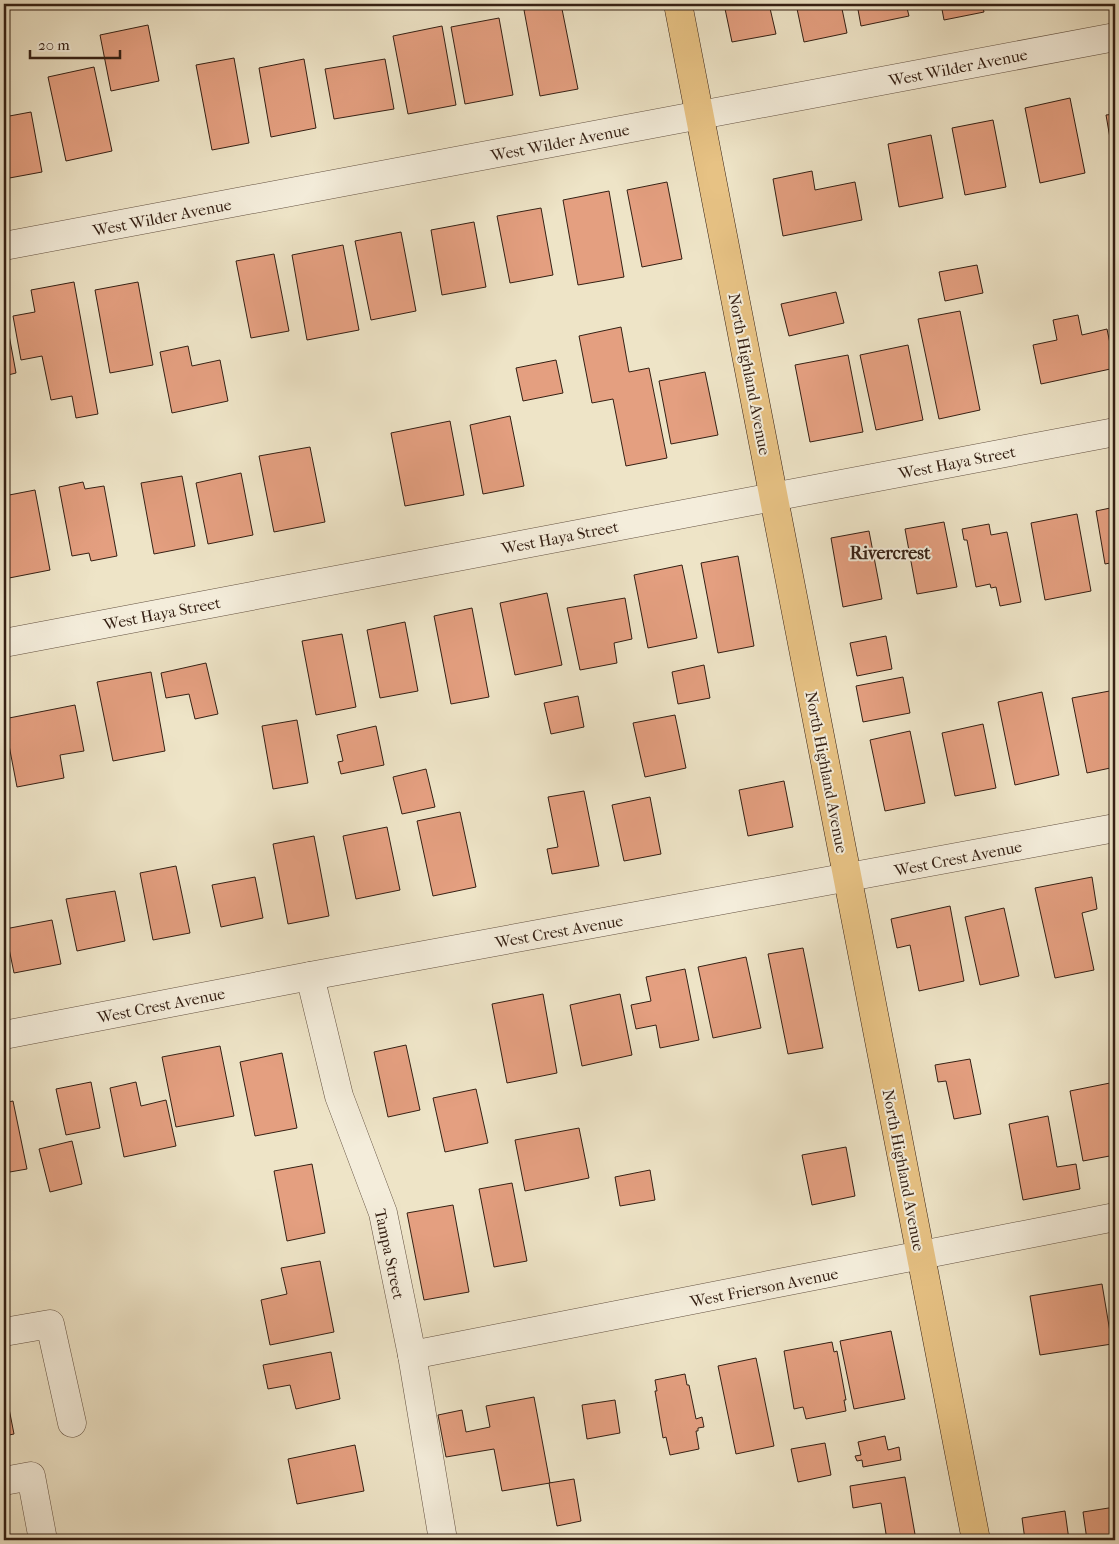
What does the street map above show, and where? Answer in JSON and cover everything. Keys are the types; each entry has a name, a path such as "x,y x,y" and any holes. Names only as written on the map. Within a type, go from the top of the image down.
{"main road":[{"name":"North Highland Avenue","path":"678,4 976,1540"}],"street":[{"name":"West Wilder Avenue","path":"4,246 1115,37"},
{"name":"West Haya Street","path":"4,643 1115,432"},
{"name":"West Crest Avenue","path":"4,1035 310,976 1115,828"},
{"name":"Tampa Street","path":"310,976 339,1096 384,1213 412,1355 443,1540"},
{"name":"West Frierson Avenue","path":"412,1355 1115,1217"},
{"path":"4,1332 50,1324 72,1424"},
{"path":"4,1481 31,1476 43,1540"}],"building":[{"path":"551,4 561,4 578,89 540,96 524,10"},
{"path":"724,4 769,4 776,34 732,42"},
{"path":"796,4 841,4 847,33 804,42"},
{"path":"857,4 906,4 909,16 861,26"},
{"path":"941,4 982,4 984,12 944,20"},
{"path":"499,18 513,95 465,104 451,27"},
{"path":"148,25 159,81 111,91 100,35"},
{"path":"442,26 456,105 408,114 393,36"},
{"path":"234,58 249,143 212,150 196,65"},
{"path":"304,59 316,128 271,137 259,68"},
{"path":"385,59 394,109 334,119 325,69"},
{"path":"94,67 112,151 66,161 48,77"},
{"path":"1070,98 1085,173 1040,183 1025,108"},
{"path":"31,112 42,172 4,179 4,117"},
{"path":"1115,114 1115,167 1106,115"},
{"path":"993,120 1006,187 965,195 952,128"},
{"path":"931,135 943,198 899,207 888,144"},
{"path":"812,171 815,190 855,182 862,220 783,236 773,179"},
{"path":"667,182 682,259 642,267 627,190"},
{"path":"609,191 624,277 578,285 563,200"},
{"path":"541,208 553,275 510,283 497,216"},
{"path":"474,222 486,287 442,295 431,230"},
{"path":"401,232 416,311 371,320 355,241"},
{"path":"343,245 359,330 307,340 292,255"},
{"path":"274,254 289,331 251,338 236,261"},
{"path":"977,265 983,293 945,301 939,272"},
{"path":"74,282 98,414 76,418 72,396 51,400 42,356 21,360 13,316 35,312 31,290"},
{"path":"138,282 153,365 110,373 95,290"},
{"path":"836,292 844,323 789,336 781,304"},
{"path":"960,311 980,410 939,419 918,319"},
{"path":"4,314 16,373 4,376"},
{"path":"1078,315 1082,335 1107,329 1115,368 1041,384 1033,345 1057,340 1053,320"},
{"path":"621,327 629,372 649,368 667,458 626,466 613,399 592,403 579,336"},
{"path":"908,345 923,420 876,430 860,355"},
{"path":"188,346 192,366 220,360 228,401 172,413 160,352"},
{"path":"848,355 863,432 810,442 795,365"},
{"path":"556,360 563,393 523,401 516,368"},
{"path":"705,372 718,435 671,444 659,381"},
{"path":"510,416 524,486 483,494 470,425"},
{"path":"450,421 464,495 405,506 391,433"},
{"path":"310,447 325,522 274,532 259,456"},
{"path":"241,473 253,535 208,544 196,483"},
{"path":"182,476 195,546 154,554 141,483"},
{"path":"83,482 85,489 104,486 117,556 91,561 89,553 72,556 59,487"},
{"path":"35,490 50,570 4,579 4,496"},
{"path":"1115,507 1115,562 1105,564 1096,511"},
{"path":"1077,514 1091,591 1045,600 1031,523"},
{"path":"944,522 957,587 917,594 905,529"},
{"path":"989,524 991,535 1007,532 1021,602 1000,606 996,587 991,588 990,584 976,587 967,540 964,540 962,529"},
{"path":"869,531 882,599 843,607 831,538"},
{"path":"738,556 754,646 718,653 701,563"},
{"path":"682,565 697,638 648,648 634,575"},
{"path":"547,593 562,665 515,675 500,603"},
{"path":"625,598 632,639 614,643 617,663 580,670 567,608"},
{"path":"472,608 489,697 451,704 434,616"},
{"path":"405,622 418,691 380,698 367,630"},
{"path":"342,634 356,707 316,715 302,641"},
{"path":"886,636 892,669 857,676 850,643"},
{"path":"206,663 218,714 195,719 189,694 166,698 161,673"},
{"path":"704,665 710,698 678,704 672,672"},
{"path":"151,672 165,751 113,761 97,682"},
{"path":"903,677 910,713 863,722 856,686"},
{"path":"1115,690 1115,767 1087,773 1072,698"},
{"path":"1042,692 1059,775 1015,785 998,702"},
{"path":"578,696 584,727 551,734 544,703"},
{"path":"75,705 84,751 60,755 64,778 17,787 4,719"},
{"path":"675,715 686,768 645,777 633,723"},
{"path":"297,720 308,783 273,789 262,726"},
{"path":"983,724 996,788 955,796 942,733"},
{"path":"376,726 384,765 341,774 338,762 343,761 337,735"},
{"path":"910,731 925,803 885,811 870,740"},
{"path":"426,769 435,807 402,814 393,777"},
{"path":"784,781 793,827 748,836 739,790"},
{"path":"584,791 599,866 552,874 547,849 558,847 548,797"},
{"path":"650,797 661,854 624,861 612,805"},
{"path":"460,812 476,887 433,896 417,821"},
{"path":"387,827 400,890 356,899 343,836"},
{"path":"314,836 329,916 288,924 273,844"},
{"path":"176,866 190,933 153,940 140,873"},
{"path":"255,877 263,918 221,927 212,885"},
{"path":"1092,877 1097,909 1082,913 1094,970 1055,978 1035,888"},
{"path":"115,891 125,941 77,951 66,899"},
{"path":"950,906 964,981 919,991 910,945 897,948 891,919"},
{"path":"1004,908 1019,976 980,985 965,917"},
{"path":"52,920 61,964 14,973 5,929"},
{"path":"803,948 823,1048 788,1054 768,954"},
{"path":"746,957 761,1028 713,1038 698,967"},
{"path":"685,969 699,1040 660,1048 656,1025 636,1029 631,1005 651,1001 646,977"},
{"path":"543,994 557,1073 507,1083 492,1004"},
{"path":"620,994 632,1055 582,1066 570,1005"},
{"path":"406,1045 420,1110 388,1117 374,1052"},
{"path":"220,1046 234,1116 176,1127 162,1057"},
{"path":"282,1053 297,1128 255,1136 240,1062"},
{"path":"970,1059 981,1114 954,1119 946,1081 938,1082 935,1065"},
{"path":"91,1082 100,1128 66,1135 56,1089"},
{"path":"136,1082 141,1106 166,1100 176,1146 124,1157 110,1088"},
{"path":"1115,1082 1115,1155 1083,1161 1070,1091"},
{"path":"476,1089 488,1143 445,1152 433,1098"},
{"path":"13,1101 27,1169 4,1173 4,1103"},
{"path":"1048,1116 1057,1167 1076,1164 1080,1189 1023,1200 1009,1124"},
{"path":"579,1128 589,1178 525,1191 515,1140"},
{"path":"72,1141 82,1184 50,1192 39,1149"},
{"path":"846,1147 855,1196 812,1205 802,1155"},
{"path":"312,1164 325,1233 287,1241 274,1171"},
{"path":"650,1170 655,1200 620,1206 615,1177"},
{"path":"512,1183 527,1261 494,1267 479,1189"},
{"path":"453,1205 469,1292 424,1300 407,1213"},
{"path":"320,1261 334,1332 270,1345 261,1300 287,1294 281,1268"},
{"path":"1102,1284 1112,1344 1040,1355 1030,1296"},
{"path":"891,1331 905,1399 854,1409 840,1341"},
{"path":"832,1342 834,1352 837,1351 846,1400 844,1400 846,1411 806,1419 803,1407 794,1409 784,1351"},
{"path":"331,1352 340,1399 296,1409 290,1385 268,1389 263,1365"},
{"path":"756,1358 774,1446 736,1454 718,1366"},
{"path":"685,1374 696,1419 702,1417 704,1427 698,1428 698,1431 696,1431 699,1449 670,1455 666,1437 663,1438 655,1391 657,1391 655,1380"},
{"path":"4,1383 14,1434 4,1436"},
{"path":"534,1397 550,1483 502,1491 494,1449 446,1457 438,1415 462,1410 466,1432 490,1427 486,1406"},
{"path":"615,1400 620,1433 587,1439 582,1405"},
{"path":"885,1436 888,1450 899,1447 901,1460 863,1467 862,1460 857,1461 855,1456 861,1455 858,1442"},
{"path":"825,1443 831,1475 798,1482 791,1449"},
{"path":"355,1445 364,1491 297,1504 288,1459"},
{"path":"905,1477 916,1540 887,1540 881,1503 853,1508 850,1486"},
{"path":"574,1479 581,1521 557,1526 549,1483"},
{"path":"1115,1507 1115,1540 1087,1540 1083,1512"},
{"path":"1065,1511 1069,1540 1025,1540 1022,1518"}],"district":[{"name":"Rivercrest","path":"890,553"}]}
